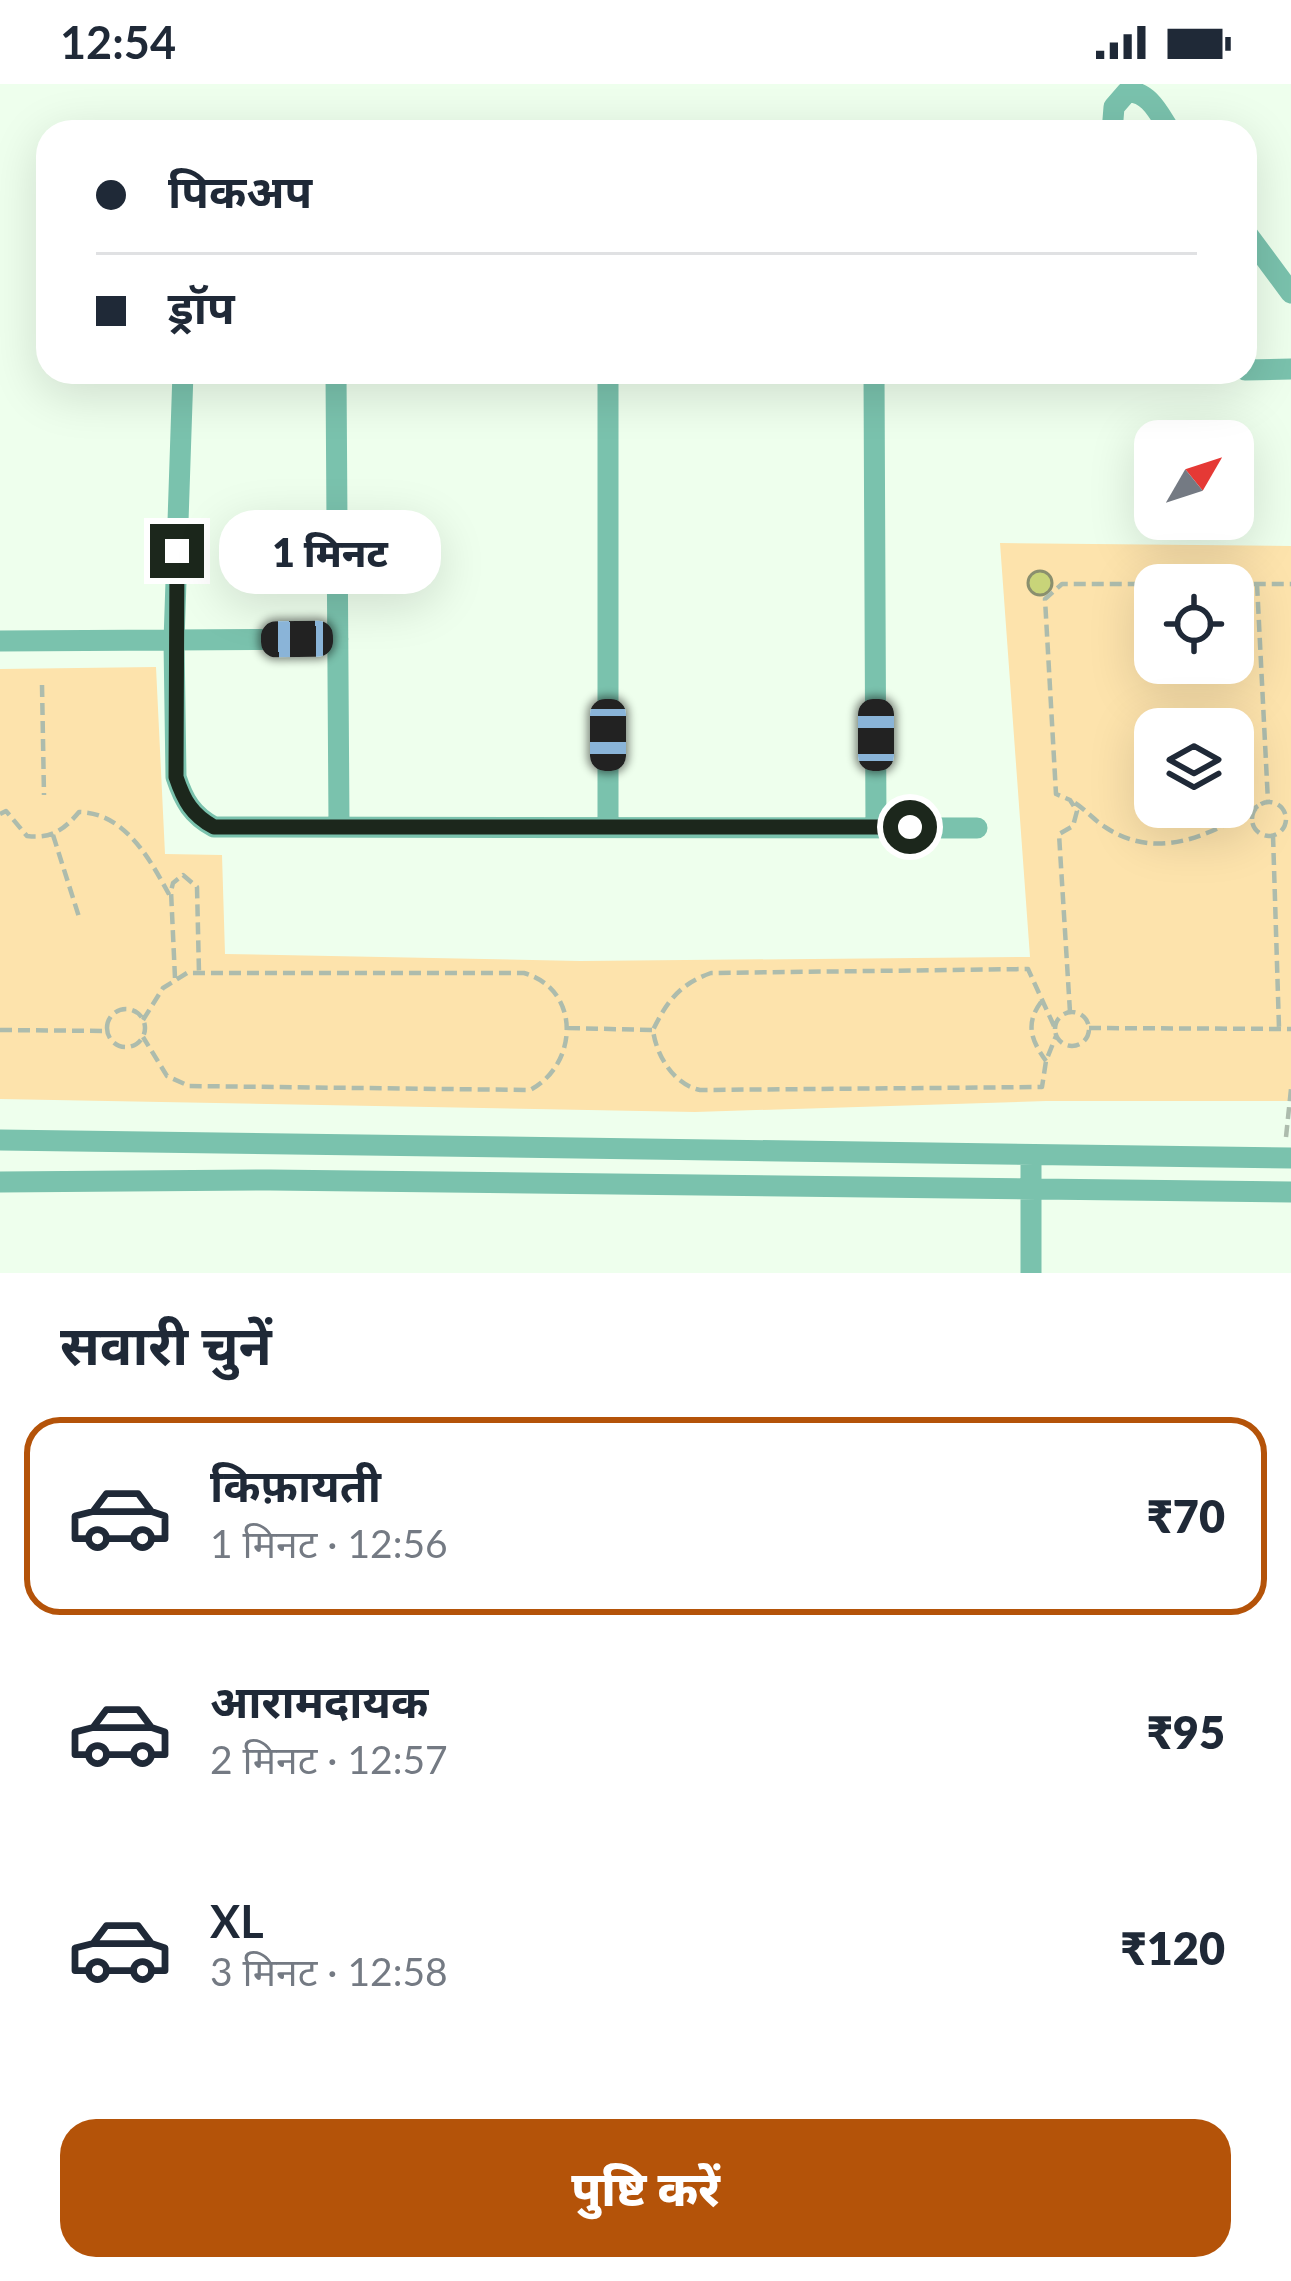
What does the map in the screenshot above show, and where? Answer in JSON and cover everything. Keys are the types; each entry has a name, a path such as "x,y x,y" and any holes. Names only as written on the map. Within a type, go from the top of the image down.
{"street":[{"path":"1113,120 1114,107 1127,92 1136,92 1162,120"},
{"path":"1257,247 1291,293"},
{"path":"1257,370 1291,369"},
{"path":"183,384 174,640 176,777 197,818 214,827 977,828"},
{"path":"336,384 339,824"},
{"path":"608,384 608,826"},
{"path":"874,384 876,826"},
{"path":"0,641 338,639"},
{"path":"0,1140 1287,1158"},
{"path":"1031,1155 1031,1273"},
{"path":"0,1182 270,1180 1291,1192"}],"path":[{"path":"1273,836 1288,823 1283,809 1268,802 1202,838 1161,843 1106,828 1056,794 1045,599 1062,584 1291,584"},
{"path":"1257,584 1268,802"},
{"path":"42,686 44,795"},
{"path":"1070,800 1077,819 1059,834 1070,1012"},
{"path":"1258,806 1255,827 1273,836"},
{"path":"0,814 6,811 26,836 53,835 79,812 110,818 152,863 171,898"},
{"path":"53,835 80,920"},
{"path":"1273,836 1279,1029"},
{"path":"175,978 171,898 176,879 183,875 196,883 200,973"},
{"path":"1054,1026 1070,1012 1085,1018 1089,1028 1086,1040 1065,1046 1056,1036 1028,969 710,973 695,978 668,1000 653,1030 665,1063 682,1082 700,1090 1042,1087 1056,1036"},
{"path":"200,973 524,973 557,997 568,1028 559,1067 530,1090 189,1086 167,1076 143,1037 142,1020 151,1002 175,978 200,973"},
{"path":"1041,1001 1031,1018 1030,1035 1046,1061"},
{"path":"142,1020 131,1010 118,1011 107,1031 124,1048 143,1037"},
{"path":"568,1028 653,1030"},
{"path":"1089,1028 1291,1029"},
{"path":"0,1030 107,1031"},
{"path":"1287,1158 1291,1089"}],"shaded area":[{"path":"1000,543 1291,546 1291,1101 1046,1101 695,1112 0,1099 0,669 156,667 165,854 222,855 225,954 580,961 1030,957"}],"building":[{"path":"1040,571 1049,574 1049,592 1040,595 1031,592 1028,583 1031,574"}],"route":[{"path":"177,551 176,777 197,818 214,827 910,827"}]}
